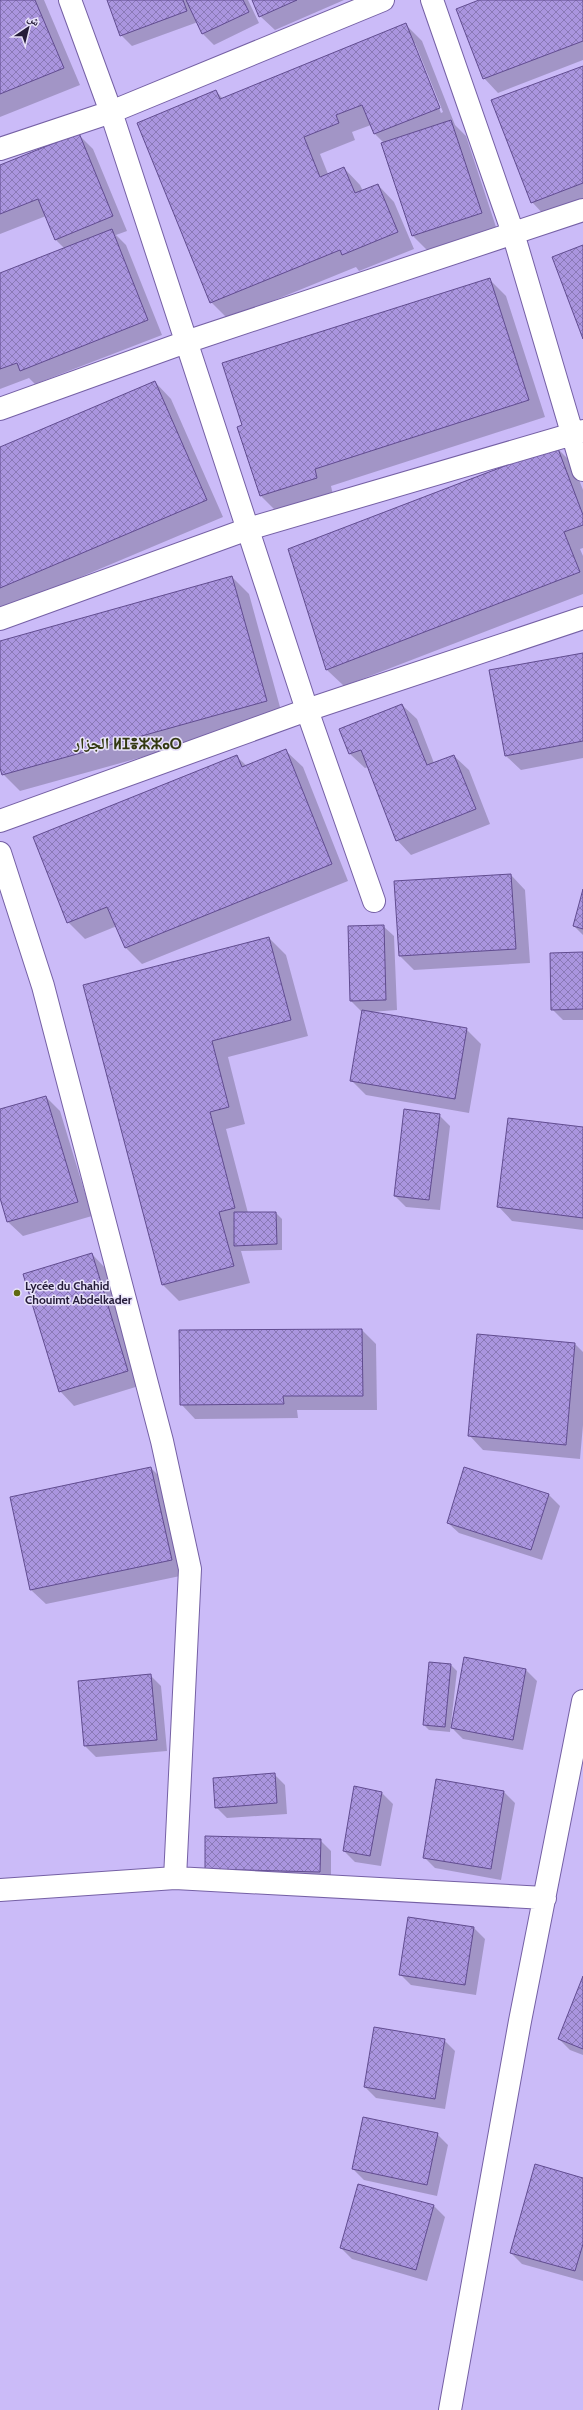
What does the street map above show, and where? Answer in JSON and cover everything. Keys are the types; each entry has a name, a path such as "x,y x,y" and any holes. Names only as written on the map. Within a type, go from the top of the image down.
{"street":[{"path":"70,0 112,112 307,710 374,901"},
{"path":"0,149 112,112 383,0"},
{"path":"432,0 513,233 577,433 583,470"},
{"path":"0,409 186,342 583,210"},
{"path":"0,619 248,529 577,433"},
{"path":"0,821 307,710 583,618"},
{"path":"0,853 43,986 162,1441 190,1569 175,1878"},
{"path":"450,2410 520,2021 583,1701"},
{"path":"0,1890 175,1878 545,1898"}],"building":[{"path":"0,0 35,0 64,68 0,94"},
{"path":"107,0 183,0 187,11 120,36"},
{"path":"186,0 243,0 249,12 202,34"},
{"path":"252,0 297,0 259,17"},
{"path":"479,0 583,0 583,41 483,79 456,9"},
{"path":"406,23 440,108 374,134 362,105 336,115 339,123 304,137 320,177 344,167 355,193 378,184 398,232 342,255 340,250 210,303 137,123 216,90 220,99"},
{"path":"583,66 583,183 531,203 491,100"},
{"path":"451,120 482,213 412,236 381,143"},
{"path":"79,133 113,216 55,240 38,199 0,214 0,165"},
{"path":"112,229 148,320 20,371 17,363 0,369 0,273"},
{"path":"583,245 583,339 552,257"},
{"path":"490,278 529,400 315,469 317,478 260,496 237,427 242,425 222,363"},
{"path":"155,381 207,500 0,588 0,447"},
{"path":"557,446 583,515 583,525 564,532 580,572 326,670 288,549"},
{"path":"232,576 267,701 2,775 0,768 0,641"},
{"path":"583,653 583,741 505,756 489,670"},
{"path":"402,704 427,765 454,755 476,809 396,841 361,750 349,754 339,729"},
{"path":"286,749 332,864 125,948 107,907 67,923 33,837 237,755 242,767"},
{"path":"511,874 516,949 399,956 394,881"},
{"path":"583,889 583,929 573,926"},
{"path":"384,925 386,1000 350,1001 348,926"},
{"path":"269,937 291,1020 212,1041 229,1107 210,1112 235,1208 219,1212 234,1266 162,1285 83,985"},
{"path":"583,952 583,1009 551,1010 550,953"},
{"path":"362,1010 467,1028 455,1099 350,1081"},
{"path":"46,1096 78,1202 7,1222 0,1198 0,1109"},
{"path":"404,1109 440,1114 429,1200 394,1196"},
{"path":"508,1118 583,1127 583,1218 497,1207"},
{"path":"234,1212 276,1212 277,1244 234,1246"},
{"path":"92,1253 128,1371 59,1392 23,1274"},
{"path":"362,1329 363,1396 283,1396 284,1404 180,1405 179,1330"},
{"path":"477,1334 575,1343 566,1445 468,1436"},
{"path":"151,1467 172,1560 30,1590 10,1497"},
{"path":"464,1467 549,1494 531,1550 447,1523"},
{"path":"464,1657 526,1669 513,1740 451,1728"},
{"path":"429,1662 451,1664 445,1727 423,1725"},
{"path":"151,1674 157,1740 84,1746 78,1681"},
{"path":"275,1773 277,1803 215,1808 213,1778"},
{"path":"436,1779 504,1791 491,1869 423,1858"},
{"path":"354,1786 382,1792 370,1856 343,1851"},
{"path":"205,1836 321,1839 320,1872 205,1869"},
{"path":"408,1917 474,1927 465,1985 399,1975"},
{"path":"583,1976 583,2049 558,2039"},
{"path":"374,2027 445,2039 435,2099 364,2087"},
{"path":"363,2117 438,2133 427,2185 352,2169"},
{"path":"535,2164 583,2178 583,2244 575,2271 510,2253"},
{"path":"358,2184 434,2205 416,2270 340,2248"}],"place":[{"name":"Lycée du Chahid Chouimt Abdelkader","path":"17,1293"}],"district":[{"name":"الجزار ⵍⵊⴻⵣⵣⴰⵔ","path":"128,743"}]}
